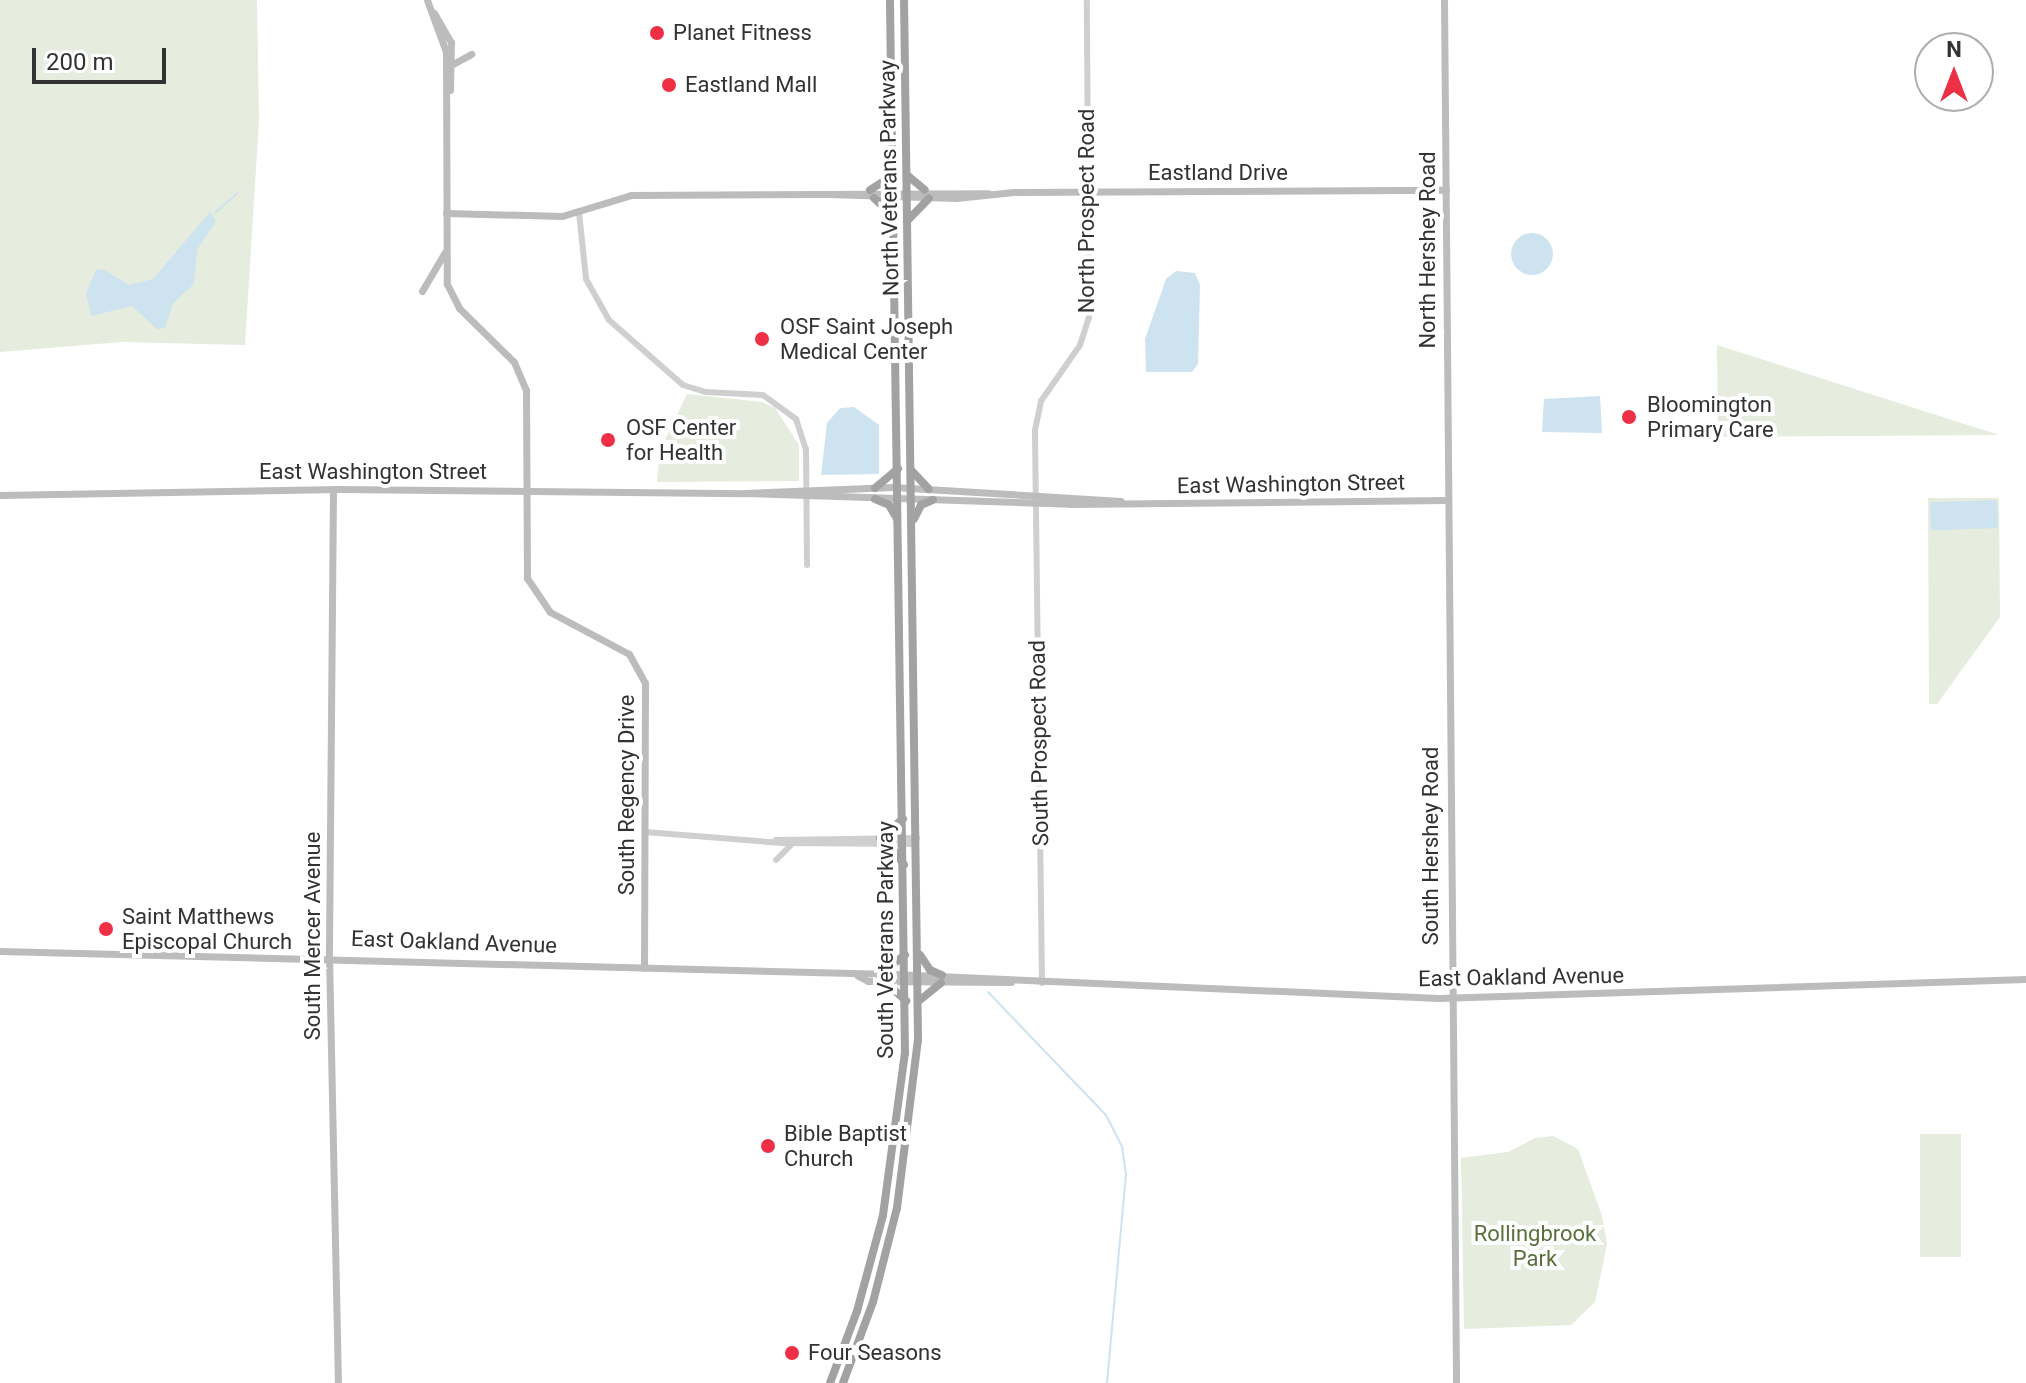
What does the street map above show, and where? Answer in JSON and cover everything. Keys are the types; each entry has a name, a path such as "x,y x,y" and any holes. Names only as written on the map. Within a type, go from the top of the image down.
{"highway":[{"name":"North Veterans Parkway","path":"891,1 899,487"},
{"name":"North Veterans Parkway","path":"904,2 911,499"},
{"path":"894,174 872,194 894,218"},
{"path":"906,174 927,194 907,220"},
{"path":"875,488 898,468"},
{"path":"911,470 929,489"},
{"name":"South Veterans Parkway","path":"830,1383 857,1311 883,1215 901,1109 906,954 899,487"},
{"path":"875,499 889,505 899,523"},
{"name":"South Veterans Parkway","path":"843,1383 873,1302 897,1208 915,1087 919,954 911,499"},
{"path":"912,523 920,506 933,500"},
{"path":"904,818 881,842 894,851 904,866"},
{"path":"906,954 882,977 906,1001"},
{"path":"919,954 930,970 942,979 919,1001"}],"main road":[{"path":"427,0 445,43 449,104"},
{"name":"North Hershey Road","path":"1444,0 1448,500"},
{"path":"431,11 448,30 453,64 449,104"},
{"path":"453,64 471,54"},
{"name":"South Regency Drive","path":"449,104 447,284 455,302 514,362 524,381 525,570 533,593 550,612 623,649 643,676 644,968"},
{"name":"Eastland Drive","path":"446,213 556,217 625,195 1446,190"},
{"path":"422,291 446,250"},
{"name":"East Washington Street","path":"746,493 806,488 899,487 1035,499"},
{"name":"East Washington Street","path":"0,495 333,489 746,493 807,498 1035,499 1135,503 1448,500"},
{"name":"South Mercer Avenue","path":"333,489 329,955 338,1383"},
{"name":"South Hershey Road","path":"1448,500 1449,998 1456,1383"},
{"name":"East Oakland Avenue","path":"0,951 329,955 1449,998 2026,979"}],"street":[{"name":"North Prospect Road","path":"1035,499 1038,409 1080,345 1088,323 1087,0"},
{"path":"579,212 586,279 602,311 683,385 706,392 763,395 787,408 805,440 807,565"},
{"name":"South Prospect Road","path":"1035,499 1042,983"},
{"path":"645,832 794,843 917,841"},
{"path":"776,840 804,836 881,842"},
{"path":"804,836 820,843"},
{"path":"776,860 794,843"}],"green space":[{"path":"0,0 257,0 259,120 245,345 122,342 0,352"},
{"path":"1717,345 1999,435 1718,437"},
{"path":"687,394 762,402 775,408 799,445 799,481 657,482 660,450"},
{"path":"1928,498 1999,498 2000,617 1937,704 1929,704"},
{"path":"1920,1134 1961,1134 1961,1257 1920,1257"},
{"name":"Rollingbrook Park","path":"1553,1136 1578,1149 1602,1216 1607,1244 1595,1302 1571,1325 1464,1329 1461,1158 1508,1152 1535,1138"}],"water":[{"path":"210,212 216,221 197,250 194,284 173,303 165,328 157,329 132,306 91,316 86,293 96,270 103,269 129,285 153,279"},
{"path":"1532,233 1547,239 1553,254 1547,269 1532,275 1517,269 1511,254 1517,239"},
{"path":"1176,271 1195,273 1200,285 1198,364 1192,372 1146,372 1145,339 1166,279"},
{"path":"1600,396 1602,433 1542,432 1544,399"},
{"path":"854,407 879,425 879,474 821,475 827,423 840,408"},
{"path":"1997,500 1998,528 1931,530 1930,502"}],"waterway":[{"path":"215,213 237,193"},
{"path":"988,992 1106,1115 1122,1146 1126,1174 1107,1383"}],"place":[{"name":"Planet Fitness","path":"657,33"},
{"name":"Eastland Mall","path":"669,85"},
{"name":"OSF Saint Joseph Medical Center","path":"762,339"},
{"name":"Bloomington Primary Care","path":"1629,417"},
{"name":"OSF Center for Health","path":"608,440"},
{"name":"Saint Matthews Episcopal Church","path":"106,929"},
{"name":"Bible Baptist Church","path":"768,1146"},
{"name":"Four Seasons","path":"792,1353"}]}
